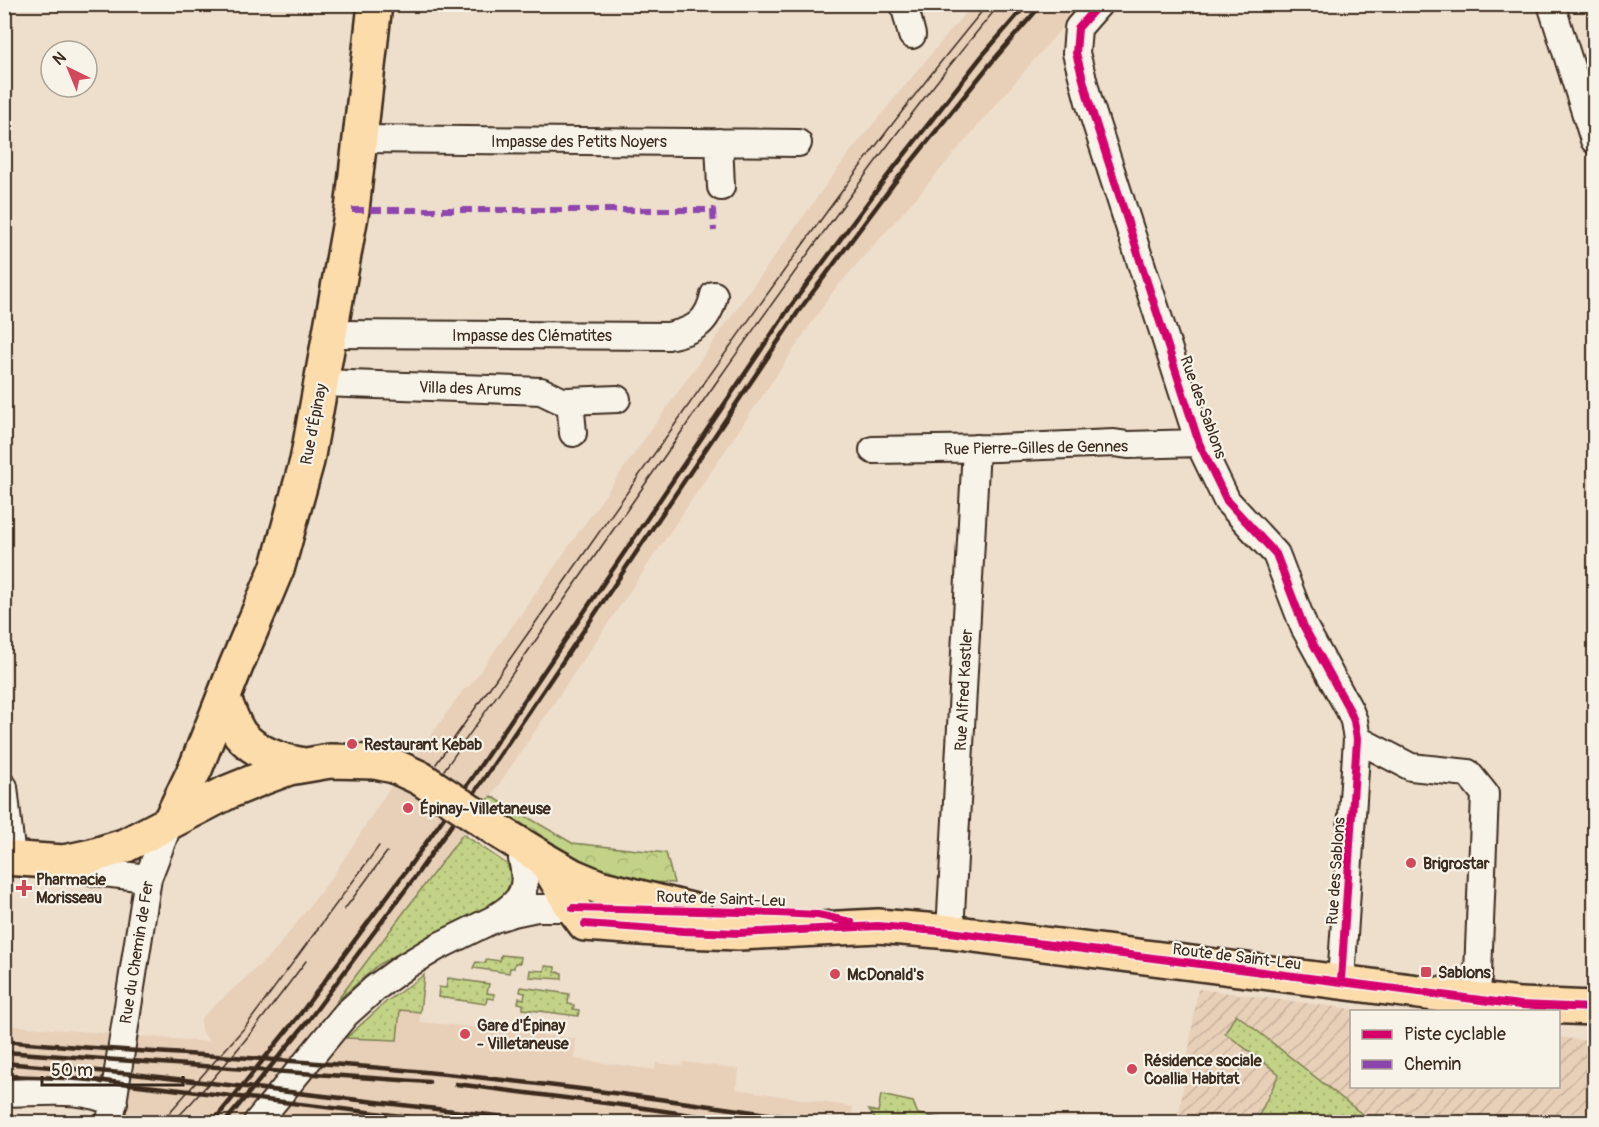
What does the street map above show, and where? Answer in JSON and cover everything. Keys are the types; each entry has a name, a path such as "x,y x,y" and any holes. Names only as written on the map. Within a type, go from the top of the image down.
{"main road":[{"name":"Rue d'Épinay","path":"170,821 196,767 278,566 307,461 352,210 375,4"},
{"path":"224,699 241,735 254,747 282,760 304,765"},
{"path":"8,858 63,862 92,856 124,846 228,792 283,770 330,761 375,762 394,766 420,778 474,814 523,851 573,876 598,887 695,911"},
{"path":"523,851 569,916"},
{"name":"Route de Saint-Leu","path":"569,916 695,911 818,915 875,926 950,932 1477,999 1551,1007 1594,1008"},
{"name":"Route de Saint-Leu","path":"569,916 683,931 739,933 875,926"},
{"name":"Route de Saint-Leu","path":"1551,1007 1594,1021"}],"street":[{"path":"904,4 912,35"},
{"name":"Rue des Sablons","path":"1099,4 1078,28 1076,53 1089,102 1199,443 1227,501 1276,554 1304,627 1354,721 1357,739 1341,981"},
{"path":"1551,4 1594,140"},
{"name":"Impasse des Petits Noyers","path":"360,140 798,143"},
{"path":"719,142 721,187"},
{"name":"Impasse des Clématites","path":"330,334 668,336 688,331 696,326 708,313 714,295"},
{"name":"Villa des Arums","path":"322,383 541,391 560,400 570,401 617,399"},
{"path":"570,401 573,433"},
{"name":"Rue Pierre-Gilles de Gennes","path":"873,450 1114,443 1128,446 1199,443"},
{"name":"Rue Alfred Kastler","path":"950,932 976,448"},
{"path":"1357,739 1411,767 1468,773 1485,794 1477,999"},
{"path":"4,787 8,858"},
{"name":"Rue du Chemin de Fer","path":"112,1113 148,878 170,821"},
{"path":"258,1122 336,1025 361,999 404,967 494,919 513,906 525,885 523,851"},
{"path":"63,862 94,872 148,878"},
{"path":"494,919 524,910 569,916"},
{"path":"454,939 514,926 540,924 569,916"},
{"path":"4,1093 65,1092 102,1097 112,1113"}],"shaded area":[{"path":"972,5 1081,5 834,290 491,796 312,1036 397,1040 400,1010 420,1012 420,1022 482,1028 483,1020 521,1024 520,1032 576,1039 574,1059 655,1070 656,1063 682,1066 683,1062 739,1069 736,1089 853,1107 851,1122 319,1122 248,1113 239,1122 126,1122 127,1101 5,1088 4,1025 210,1042 201,1030 201,1018 274,952 333,876 391,786 420,751 463,690 470,686 850,152"},
{"path":"1198,989 1359,1010 1350,1010 1350,1088 1560,1088 1560,1037 1594,1042 1594,1122 1178,1122"}],"green space":[{"path":"491,796 572,843 666,853 674,883 630,881 590,872 485,804"},
{"path":"463,834 508,865 511,880 505,894 492,906 378,965 336,1002"},
{"path":"501,955 521,957 520,963 515,963 509,973 473,968 476,962 486,963 486,959 500,961"},
{"path":"545,966 555,967 555,972 562,973 562,979 529,977 530,970 544,971"},
{"path":"424,975 420,1012 400,1010 397,1040 346,1038 386,1002"},
{"path":"448,978 489,984 487,993 494,994 494,999 487,998 486,1004 438,997 439,987 446,988"},
{"path":"521,987 569,994 568,1004 574,1005 573,1009 579,1010 578,1016 523,1009 523,1004 518,1003 519,998 524,999 525,993 520,992"},
{"path":"1236,1014 1372,1122 1256,1122 1279,1074 1225,1033"},
{"path":"881,1095 913,1102 918,1114 959,1122 877,1122 869,1110 878,1112"}],"tram line":[{"path":"436,764 794,257 869,154 988,4"},
{"path":"444,770 822,235 891,141 1000,4"},
{"path":"161,1122 246,1026 379,846"},
{"path":"344,910 387,852"},
{"path":"173,1122 226,1064 306,961"}],"railway":[{"path":"213,1122 301,1013 472,778 790,307 886,178 982,56 1027,4"},
{"path":"225,1122 308,1021 415,877 479,786 798,312 895,182 1042,4"},
{"path":"4,1041 290,1061 515,1081 822,1122"},
{"path":"4,1052 429,1082"},
{"path":"4,1063 133,1074 550,1122"},
{"path":"4,1076 104,1081 452,1122"},
{"path":"456,1084 739,1122"}],"marked path":[{"path":"352,210 713,210 714,231"}],"cycle path":[{"path":"1099,4 1078,28 1076,53 1089,102 1199,443 1227,501 1276,554 1304,627 1354,721 1357,739 1341,981"},
{"path":"573,908 818,915 851,922"},
{"path":"585,924 739,933 878,926 950,932 1520,1005 1594,1008"}],"place":[{"name":"Restaurant Kebab","path":"352,744"},
{"name":"Épinay-Villetaneuse","path":"408,808"},
{"name":"Brigrostar","path":"1411,863"},
{"name":"Pharmacie Morisseau","path":"24,888"},
{"name":"Sablons","path":"1426,972"},
{"name":"McDonald's","path":"835,974"},
{"name":"Gare d'Épinay - Villetaneuse","path":"465,1034"},
{"name":"Résidence sociale Coallia Habitat","path":"1132,1069"}]}
